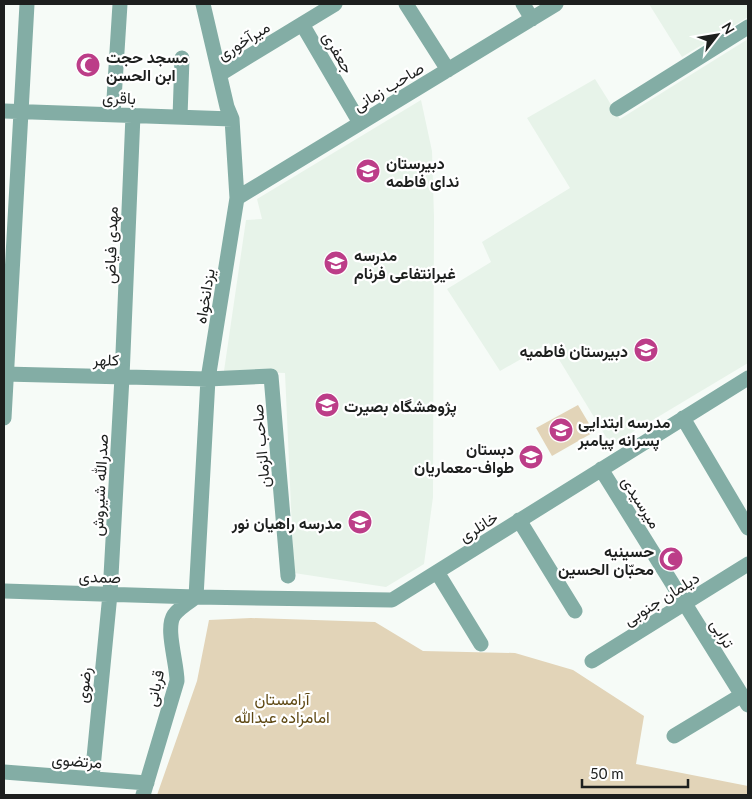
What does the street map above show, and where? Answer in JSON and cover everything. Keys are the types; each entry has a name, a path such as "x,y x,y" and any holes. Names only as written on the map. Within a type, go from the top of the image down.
{"street":[{"path":"4,418 27,4"},
{"path":"113,114 120,4"},
{"name":"یزدانخواه","path":"196,597 208,379 237,198 232,118 227,107 203,4"},
{"name":"میرآخوری","path":"220,74 332,4"},
{"path":"406,4 448,70"},
{"path":"523,4 532,19"},
{"name":"صاحب زمانی","path":"237,198 556,4"},
{"name":"جعفری","path":"302,24 360,123"},
{"path":"616,109 748,27"},
{"path":"180,117 182,58"},
{"name":"باقری","path":"4,111 232,118"},
{"name":"مهدی فیاض","path":"122,377 133,115"},
{"name":"کلهر","path":"5,374 208,379"},
{"name":"صاحب الزمان","path":"208,379 271,376 288,576"},
{"name":"صدرالله شیروش","path":"110,594 122,377"},
{"name":"خانلری","path":"196,597 392,600 748,378"},
{"path":"683,418 748,528"},
{"name":"میرسیدی","path":"601,469 684,604"},
{"path":"519,520 575,612"},
{"name":"دیلمان جنوبی","path":"592,661 748,564"},
{"path":"437,572 481,644"},
{"name":"صمدی","path":"4,590 196,597"},
{"name":"رضوی","path":"92,778 110,594"},
{"name":"قربانی","path":"145,789 177,681 177,664 170,627 174,614 196,597"},
{"name":"ترابی","path":"684,604 745,700"},
{"path":"674,736 745,700"},
{"name":"مرتضوی","path":"4,772 92,778 145,789"}],"shaded area":[{"path":"649,4 748,4 748,17 682,57"},
{"path":"748,39 748,363 611,445 549,343 500,371 447,289 491,262 482,242 570,188 527,118 595,79 620,119"},
{"path":"421,100 432,151 434,217 433,497 424,564 386,587 294,573 285,373 224,371 246,220 262,219 257,199"}],"green space":[{"path":"578,405 594,432 552,456 536,428"},
{"name":"آرامستان امامزاده عبدالله","path":"251,618 375,622 423,651 515,653 573,670 644,716 636,764 748,786 748,795 157,795 197,681 209,620"}],"place":[{"name":"مسجد حجت ابن الحسن","path":"88,65"},
{"name":"دبیرستان ندای فاطمه","path":"368,171"},
{"name":"مدرسه غیرانتفاعی فرنام","path":"336,263"},
{"name":"دبیرستان فاطمیه","path":"646,350"},
{"name":"پژوهشگاه بصیرت","path":"327,405"},
{"name":"مدرسه ابتدایی پسرانه پیامبر","path":"561,430"},
{"name":"دبستان طواف-معماریان","path":"531,457"},
{"name":"مدرسه راهیان نور","path":"360,522"},
{"name":"حسینیه محبّان الحسین","path":"671,559"}]}
